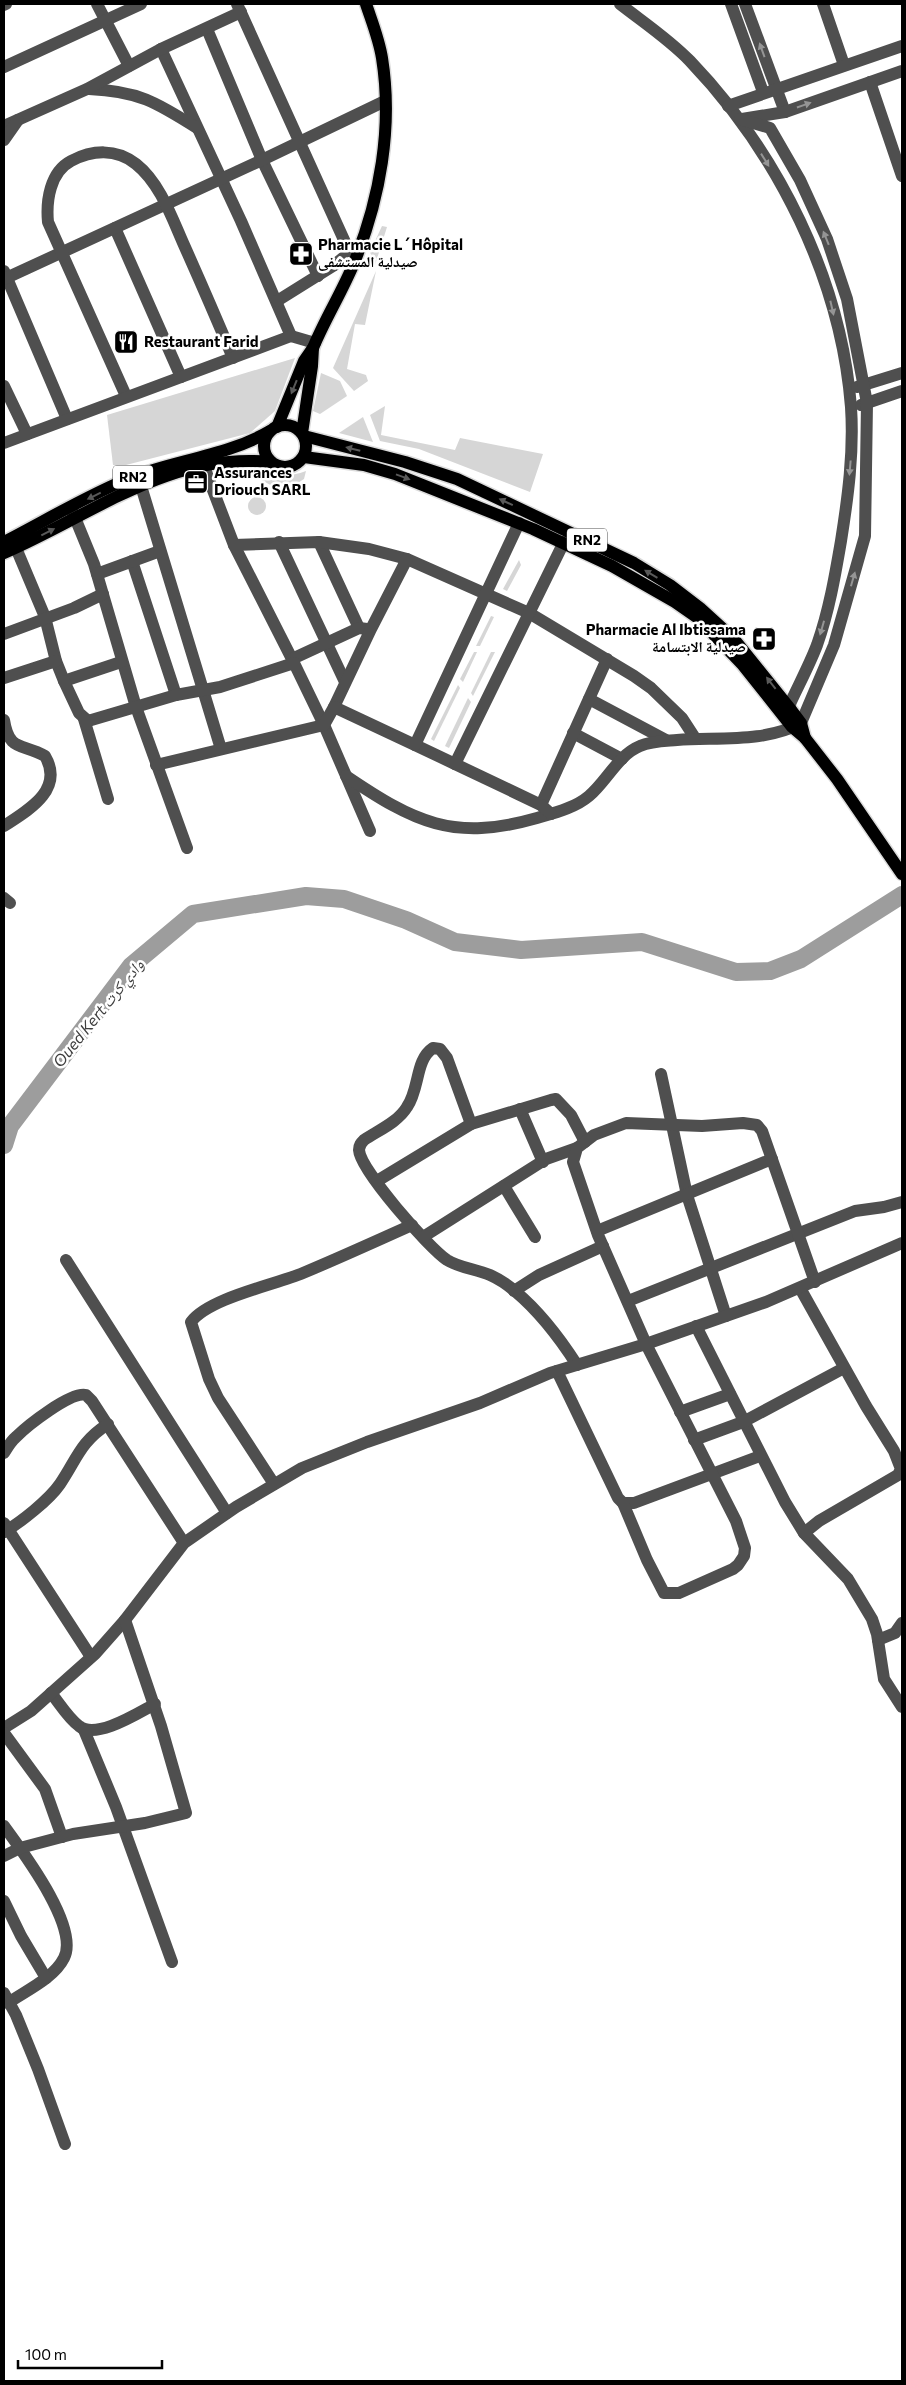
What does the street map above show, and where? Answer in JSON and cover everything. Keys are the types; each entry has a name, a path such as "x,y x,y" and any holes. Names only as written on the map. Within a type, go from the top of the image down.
{"main road":[{"path":"270,462 265,454 264,444 274,429 304,361 314,345 352,258 377,190 384,148 385,101 382,58 366,4"},
{"path":"304,457 307,446 303,434 314,345"},
{"name":"RN2","path":"10,551 128,478 240,446 274,429 288,425 303,434 405,462 457,479 634,564 670,585 720,626 748,655 789,706 796,725"},
{"name":"RN2","path":"4,542 141,486 203,464 235,460 270,462 288,468 294,466 304,457 364,465 395,474 564,542 629,575 698,618 732,652 796,725 902,874"}],"street":[{"path":"98,4 129,66"},
{"path":"4,67 141,4"},
{"path":"620,4 690,60 740,119 783,189 812,244 829,295 842,347 851,407 851,463 846,514 834,584 816,646 789,706"},
{"path":"731,4 763,92"},
{"path":"745,4 785,112"},
{"path":"822,4 844,65"},
{"path":"4,126 87,89 161,49 207,29 239,8 352,258 277,301"},
{"path":"207,29 262,160 318,276"},
{"path":"728,106 763,92 902,46"},
{"path":"161,49 277,301 291,336"},
{"path":"740,119 785,112 902,72"},
{"path":"870,82 901,172"},
{"path":"87,89 124,91 170,110 197,128"},
{"path":"67,419 5,276 63,252 385,101"},
{"path":"4,140 19,118"},
{"path":"346,776 403,812 433,824 456,827 495,827 551,814 578,804 589,796 622,759 640,746 666,740 756,736 796,725 834,646 865,536 867,403 847,299 827,239 800,180 770,128 740,119"},
{"path":"126,396 48,222 50,188 59,172 68,163 82,156 105,152 129,159 144,172 166,204 233,358"},
{"path":"115,228 180,377"},
{"path":"4,443 291,336 314,345"},
{"path":"848,390 902,373"},
{"path":"4,386 27,434"},
{"path":"851,407 902,391"},
{"path":"203,464 234,545 324,725 370,831"},
{"path":"141,486 220,749"},
{"path":"73,513 103,594 121,662 136,707 187,848"},
{"path":"415,745 519,523"},
{"path":"279,542 345,682"},
{"path":"234,545 319,542 369,549 407,559 529,613 607,659 651,688 682,718 695,738"},
{"path":"319,542 365,628"},
{"path":"455,764 564,542"},
{"path":"10,551 45,617 56,661 64,682 84,720 108,800"},
{"path":"96,574 160,551"},
{"path":"156,765 324,725 345,682 365,628 407,559"},
{"path":"132,561 176,695"},
{"path":"4,634 45,617 74,608 103,594"},
{"path":"84,720 88,721 176,695 202,692 250,679 293,661 326,642 365,628"},
{"path":"541,805 607,659"},
{"path":"4,678 56,661"},
{"path":"64,682 121,662"},
{"path":"589,698 666,740"},
{"path":"334,707 541,805 551,814"},
{"path":"4,720 9,739 19,747 45,756 50,772 50,781 40,801 4,826"},
{"path":"573,733 622,759"},
{"path":"472,1124 447,1058 440,1049 433,1048 424,1055 421,1062 418,1083 407,1109 398,1118 360,1144 359,1150 377,1181 422,1236 447,1260 458,1266 490,1275 514,1290 541,1316 577,1365"},
{"path":"661,1074 687,1195 726,1316"},
{"path":"377,1181 472,1124 556,1099 571,1115 581,1145 573,1162 603,1246 646,1344 742,1534 744,1556 733,1570 679,1593 664,1593 660,1588 623,1503 617,1495 557,1371"},
{"path":"520,1109 543,1162"},
{"path":"422,1236 556,1154 581,1145 605,1129 626,1123 702,1126 751,1123 757,1125 762,1131 816,1282"},
{"path":"597,1231 772,1159"},
{"path":"504,1186 535,1237"},
{"path":"628,1301 855,1211 884,1207 902,1202"},
{"path":"274,1484 218,1398 209,1378 191,1322 210,1307 301,1274 412,1225"},
{"path":"4,1728 22,1718 91,1657 125,1620 184,1543 227,1512 322,1458 480,1403 557,1371 646,1344 726,1316 816,1282 902,1243"},
{"path":"514,1290 539,1275 603,1246"},
{"path":"66,1260 227,1512"},
{"path":"800,1288 844,1368 894,1451 901,1469 898,1475 804,1533"},
{"path":"696,1326 760,1456 804,1533 832,1560 853,1586 872,1619 878,1640 884,1680 902,1707"},
{"path":"694,1440 743,1422 844,1368"},
{"path":"4,1453 14,1438 25,1429 78,1394 86,1395 108,1424 184,1543"},
{"path":"680,1412 730,1394"},
{"path":"91,1657 5,1528 58,1486 80,1449 97,1431 108,1424"},
{"path":"623,1503 634,1503 760,1456"},
{"path":"4,1856 20,1848 62,1837 145,1823 186,1813 155,1704 125,1620"},
{"path":"878,1640 895,1633 902,1623"},
{"path":"51,1693 77,1725 84,1730 172,1962"},
{"path":"84,1730 99,1730 111,1726 155,1704"},
{"path":"4,1733 46,1789 62,1837"},
{"path":"4,1826 50,1895 66,1935 68,1948 64,1960 46,1978 6,1998 16,2016 38,2069 65,2144"},
{"path":"4,1901 21,1936 46,1978"}],"shaded area":[{"path":"382,226 387,227 375,265 370,252"},
{"path":"376,271 365,325 355,324 347,369 366,375 368,381 354,391 333,368"},
{"path":"295,358 275,411 250,433 126,465 113,465 107,415"},
{"path":"321,373 340,381 347,396 320,414 313,411"},
{"path":"385,406 381,435 455,450 460,438 543,454 530,492 419,449 380,441 370,415"},
{"path":"363,417 373,442 339,433"},
{"path":"306,471 304,479 293,486 276,488 254,476 228,477 225,475 250,473 288,475"},
{"path":"257,497 263,500 266,506 263,512 257,515 251,512 248,506 251,500"},
{"path":"519,560 521,565 507,591 503,589"},
{"path":"491,616 494,617 480,646 476,646"},
{"path":"474,652 477,652 463,682 460,679"},
{"path":"491,652 495,652 473,696 471,693"},
{"path":"458,685 460,688 434,741 431,739"},
{"path":"468,698 471,702 449,748 445,746"}],"waterway":[{"name":"Oued Kert وادي كرت","path":"4,1145 10,1126 131,966 193,914 306,896 344,899 406,920 455,942 521,950 642,942 736,972 770,971 801,959 902,895"}],"place":[{"name":"Pharmacie L´Hôpital صيدلية المستشفى","path":"301,254"},
{"name":"Restaurant Farid","path":"126,342"},
{"name":"Assurances Driouch SARL","path":"196,482"},
{"name":"Pharmacie Al Ibtissama صيدلية الابتسامة","path":"764,639"}]}
